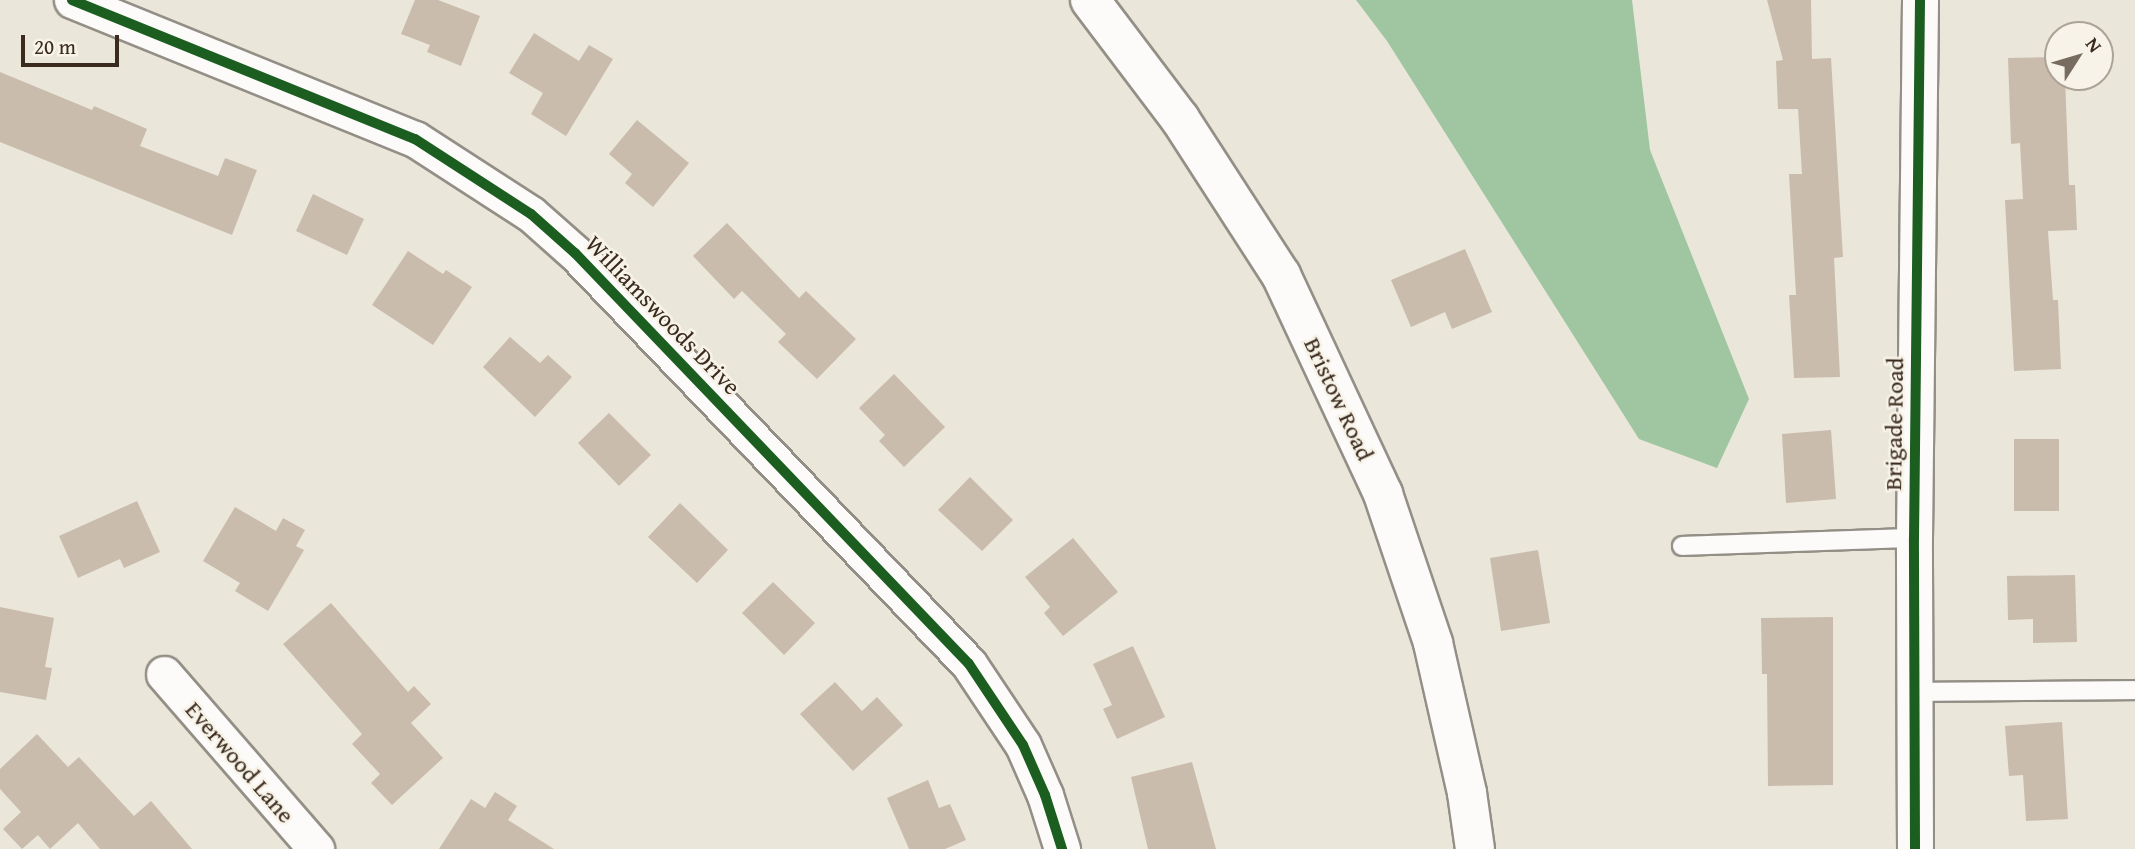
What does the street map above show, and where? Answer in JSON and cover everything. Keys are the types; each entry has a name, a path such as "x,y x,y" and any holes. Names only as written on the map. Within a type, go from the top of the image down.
{"main road":[{"name":"Bristow Road","path":"1090,0 1180,119 1281,275 1383,494 1433,643 1467,793 1475,849"}],"street":[{"name":"Williamswoods Drive","path":"72,0 415,139 521,207 549,229 969,664 1023,745 1045,795 1062,849"},
{"name":"Brigade Road","path":"1916,849 1914,538 1920,0"},
{"name":"Everwood Lane","path":"164,674 316,849"}],"lane":[{"path":"1682,546 1914,538"},
{"path":"1914,692 2135,690"}],"green space":[{"path":"1356,0 1632,0 1650,150 1749,399 1717,468 1639,439 1387,41"}],"building":[{"path":"415,0 438,0 480,16 461,66 427,52 430,45 401,34"},
{"path":"1767,0 1811,0 1812,59 1831,58 1843,257 1834,258 1840,377 1794,378 1789,295 1796,295 1789,174 1802,174 1798,109 1778,109 1776,61 1783,60"},
{"path":"534,33 579,61 589,45 613,59 566,136 531,114 543,93 509,73"},
{"path":"2044,57 2044,91 2066,91 2069,185 2075,185 2077,230 2048,231 2053,300 2058,300 2061,369 2014,371 2005,200 2023,199 2020,143 2011,144 2008,58"},
{"path":"0,72 92,110 94,106 147,129 140,146 218,176 225,158 257,170 232,235 0,142"},
{"path":"637,120 689,163 653,207 625,183 632,174 609,154"},
{"path":"313,194 364,219 347,255 296,231"},
{"path":"727,223 799,298 806,291 856,339 817,379 778,342 786,334 742,291 734,299 693,256"},
{"path":"1465,249 1492,312 1452,329 1445,312 1411,327 1391,280"},
{"path":"408,251 443,274 446,270 472,287 433,345 372,305"},
{"path":"510,337 540,363 548,355 572,377 535,417 483,367"},
{"path":"894,374 945,427 904,467 879,441 885,435 859,408"},
{"path":"609,413 651,455 619,486 578,443"},
{"path":"1831,430 1836,499 1786,503 1782,434"},
{"path":"2014,439 2059,439 2059,511 2014,511"},
{"path":"970,477 1013,520 982,551 938,510"},
{"path":"137,501 160,552 124,568 120,559 78,578 59,536"},
{"path":"680,503 728,550 697,583 648,537"},
{"path":"235,507 276,531 283,518 305,530 296,546 304,550 268,611 235,591 240,583 203,561"},
{"path":"1073,538 1118,592 1063,636 1044,613 1050,607 1025,577"},
{"path":"1538,550 1550,623 1501,631 1490,558"},
{"path":"2075,575 2077,642 2033,643 2033,619 2008,620 2007,576"},
{"path":"773,582 815,623 784,655 742,613"},
{"path":"331,603 408,692 414,686 431,704 411,723 443,758 392,805 371,783 380,774 352,744 362,734 283,644"},
{"path":"0,607 54,618 45,667 52,668 46,700 0,692"},
{"path":"1833,617 1833,785 1768,786 1767,674 1762,674 1761,618"},
{"path":"1133,646 1165,717 1117,739 1103,709 1112,705 1093,664"},
{"path":"835,682 862,711 877,697 903,725 853,771 800,714"},
{"path":"2062,722 2068,819 2026,821 2023,775 2009,776 2005,726"},
{"path":"37,734 68,767 79,757 134,816 151,801 192,849 100,849 78,823 50,849 38,835 22,849 3,829 21,812 0,789 0,769"},
{"path":"1192,762 1216,849 1148,849 1131,777"},
{"path":"928,780 939,808 950,804 966,840 945,849 909,849 887,798"},
{"path":"495,792 517,806 508,820 554,849 439,849 471,799 485,808"}],"cycle path":[{"path":"72,0 415,139 531,214 575,253 969,664 1023,745 1045,795 1062,849"},
{"path":"1915,849 1914,538 1920,0"}]}
